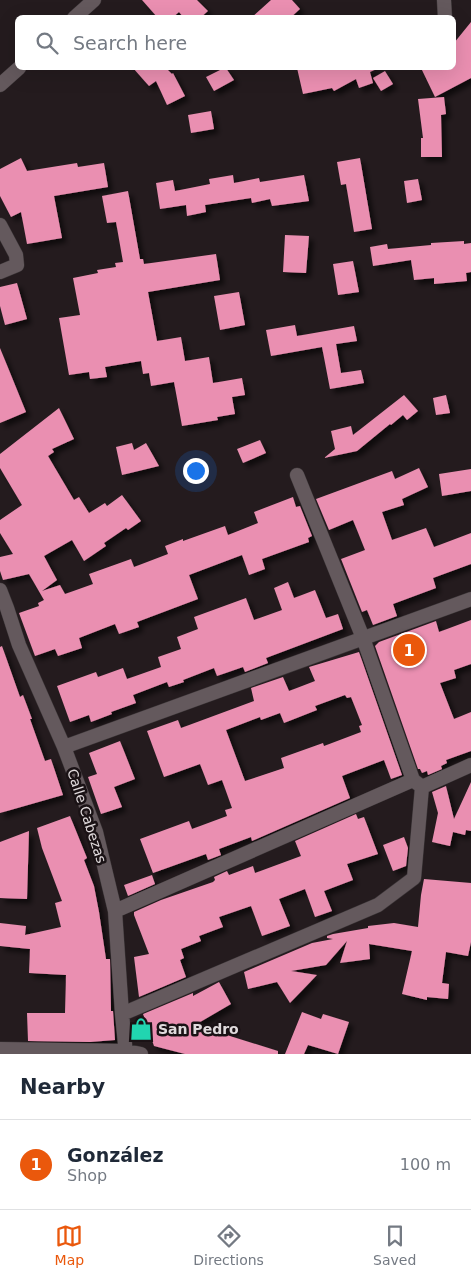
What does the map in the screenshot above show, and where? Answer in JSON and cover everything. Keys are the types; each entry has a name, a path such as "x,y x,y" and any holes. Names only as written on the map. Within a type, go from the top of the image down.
{"street":[{"path":"77,15 94,0"},
{"path":"444,0 444,15"},
{"path":"0,85 17,70"},
{"path":"0,225 16,255 17,265 0,272"},
{"path":"122,1014 378,905 414,878 417,783 363,638 297,475"},
{"name":"Calle Cabezas","path":"0,590 8,608 19,645 64,747 96,832 115,911 126,1052"},
{"path":"64,747 471,599"},
{"path":"115,911 417,783 471,765"},
{"path":"0,1049 141,1054"}],"building":[{"path":"142,0 197,0 208,11 203,15 182,15 179,12 176,15 155,15"},
{"path":"271,0 292,0 300,9 293,15 254,15"},
{"path":"471,22 471,78 435,97 422,70 456,70 456,41"},
{"path":"135,70 168,70 173,73 185,96 167,105 156,81 149,86"},
{"path":"220,70 227,70 234,80 214,91 206,77"},
{"path":"297,70 374,70 370,72 373,83 359,88 356,79 334,91 332,88 303,94"},
{"path":"385,71 393,84 381,91 373,78"},
{"path":"444,97 446,114 441,115 442,157 421,157 421,138 423,138 418,99"},
{"path":"211,111 214,129 191,133 188,115"},
{"path":"21,158 27,171 77,163 78,167 104,163 108,187 54,196 62,238 27,244 21,212 11,217 0,196 0,169"},
{"path":"360,158 372,229 354,232 346,184 341,185 337,162"},
{"path":"233,175 234,183 259,178 260,182 304,175 309,201 272,206 270,199 252,203 251,198 205,205 206,212 187,216 186,205 160,209 156,183 173,180 175,191 210,184 209,179"},
{"path":"418,179 422,200 407,203 404,181"},
{"path":"128,191 140,259 143,259 144,264 216,254 220,280 148,292 157,341 181,337 185,361 209,357 213,383 242,378 245,395 232,397 235,414 217,417 218,420 182,426 174,382 151,386 149,373 143,374 141,361 105,367 107,377 90,379 89,372 69,375 59,318 80,315 73,278 98,273 97,270 116,267 115,263 123,262 116,222 107,223 102,196"},
{"path":"285,235 309,236 306,273 283,272"},
{"path":"464,241 464,244 471,243 471,272 466,273 467,281 434,284 434,278 414,280 411,260 373,266 370,247 387,244 388,249"},
{"path":"353,261 359,292 338,295 333,264"},
{"path":"17,283 27,319 5,325 0,306 0,287"},
{"path":"239,292 245,325 220,330 214,296"},
{"path":"295,325 297,336 354,326 357,341 336,344 341,373 361,370 364,383 330,389 322,347 271,356 266,330"},
{"path":"0,348 26,412 0,423"},
{"path":"404,395 418,411 407,420 403,415 357,451 324,458 335,449 331,431 351,426 353,435"},
{"path":"446,395 450,413 436,415 433,398"},
{"path":"59,408 74,439 52,449 54,452 48,456 74,500 79,497 89,513 105,503 107,506 122,495 141,521 128,530 126,528 104,543 106,546 84,561 72,540 44,556 57,580 42,591 60,585 65,594 93,584 89,574 131,559 134,567 168,554 165,546 183,539 183,541 225,526 228,535 258,523 254,512 293,497 296,507 300,506 312,536 308,538 309,542 262,559 265,569 249,575 242,555 189,575 198,599 137,622 139,627 119,634 115,624 79,638 82,648 58,656 55,649 35,656 19,613 39,606 38,603 44,600 29,574 3,580 0,571 0,557 13,554 0,533 0,520 22,505 0,468 0,454"},
{"path":"260,440 266,453 243,463 237,449"},
{"path":"132,443 134,450 146,443 159,466 122,475 116,447"},
{"path":"419,468 428,487 402,499 404,505 382,512 392,540 426,528 434,547 471,533 471,564 433,578 436,588 393,604 397,616 373,625 367,610 362,612 341,559 365,550 353,520 329,530 316,499 392,471 395,479"},
{"path":"471,469 471,491 442,496 439,474"},
{"path":"288,582 294,598 315,590 326,618 338,614 343,629 266,658 268,663 245,672 243,667 217,676 214,668 169,687 167,682 133,695 136,703 91,722 89,715 70,722 57,686 96,672 98,677 123,668 127,679 161,667 158,657 181,649 177,637 198,629 194,617 246,598 254,620 282,610 274,588"},
{"path":"471,620 471,664 454,670 456,678 440,683 454,719 471,712 471,751 446,760 447,763 441,766 442,769 428,775 427,771 422,773 418,769 375,646 379,642 436,621 439,632"},
{"path":"2,646 20,697 23,695 32,719 30,719 45,761 51,759 63,795 0,813 0,647"},
{"path":"359,652 402,775 391,779 384,760 342,776 350,798 252,841 251,837 219,849 221,855 208,860 206,854 153,873 140,839 189,821 192,829 227,816 225,810 232,808 222,780 208,785 200,764 164,777 147,731 178,720 181,728 254,701 251,688 283,677 289,691 315,681 309,667","holes":["345,695 347,698 351,697 362,725 359,726 361,732 324,746 323,743 281,758 284,768 245,781 226,730 260,717 261,720 280,713 284,723 317,710 315,706"]},
{"path":"120,741 135,779 114,787 122,807 101,814 88,777 97,774 89,753"},
{"path":"471,782 471,831 466,830 465,835 453,832 450,846 432,842 438,813 432,792 446,786 454,819"},
{"path":"356,814 358,819 364,817 378,854 347,864 353,880 324,891 332,911 315,917 305,889 279,899 290,926 262,936 251,906 219,917 223,927 199,936 201,941 181,949 184,958 180,960 186,977 139,997 134,957 149,954 134,912 161,900 213,882 215,880 214,877 227,871 229,875 253,866 255,873 301,856 295,841"},
{"path":"70,816 87,858 84,860 94,886 106,959 110,959 111,1011 113,1011 115,1040 90,1042 28,1041 27,1013 65,1013 66,975 29,973 30,949 0,946 0,923 26,926 25,935 61,927 55,903 62,901 42,848 37,828"},
{"path":"29,831 27,899 0,898 0,842"},
{"path":"404,837 408,848 406,866 393,871 383,845"},
{"path":"152,875 155,884 128,896 124,885"},
{"path":"424,879 471,883 471,942 468,956 446,952 442,983 449,984 448,999 427,997 427,1000 402,994 412,951 369,944 370,959 340,963 347,941 326,965 291,971 317,975 290,1003 277,982 248,989 244,972 312,943 333,939 327,938 327,936 368,928 368,926 394,923 418,927"},
{"path":"219,982 231,1004 195,1025 278,1051 278,1054 185,1054 154,1046 143,1014 193,993 193,996"},
{"path":"302,1012 321,1019 323,1014 349,1022 338,1054 308,1045 304,1054 285,1054"}],"place":[{"name":"González","path":"409,650"},
{"name":"San Pedro","path":"141,1029"}]}
